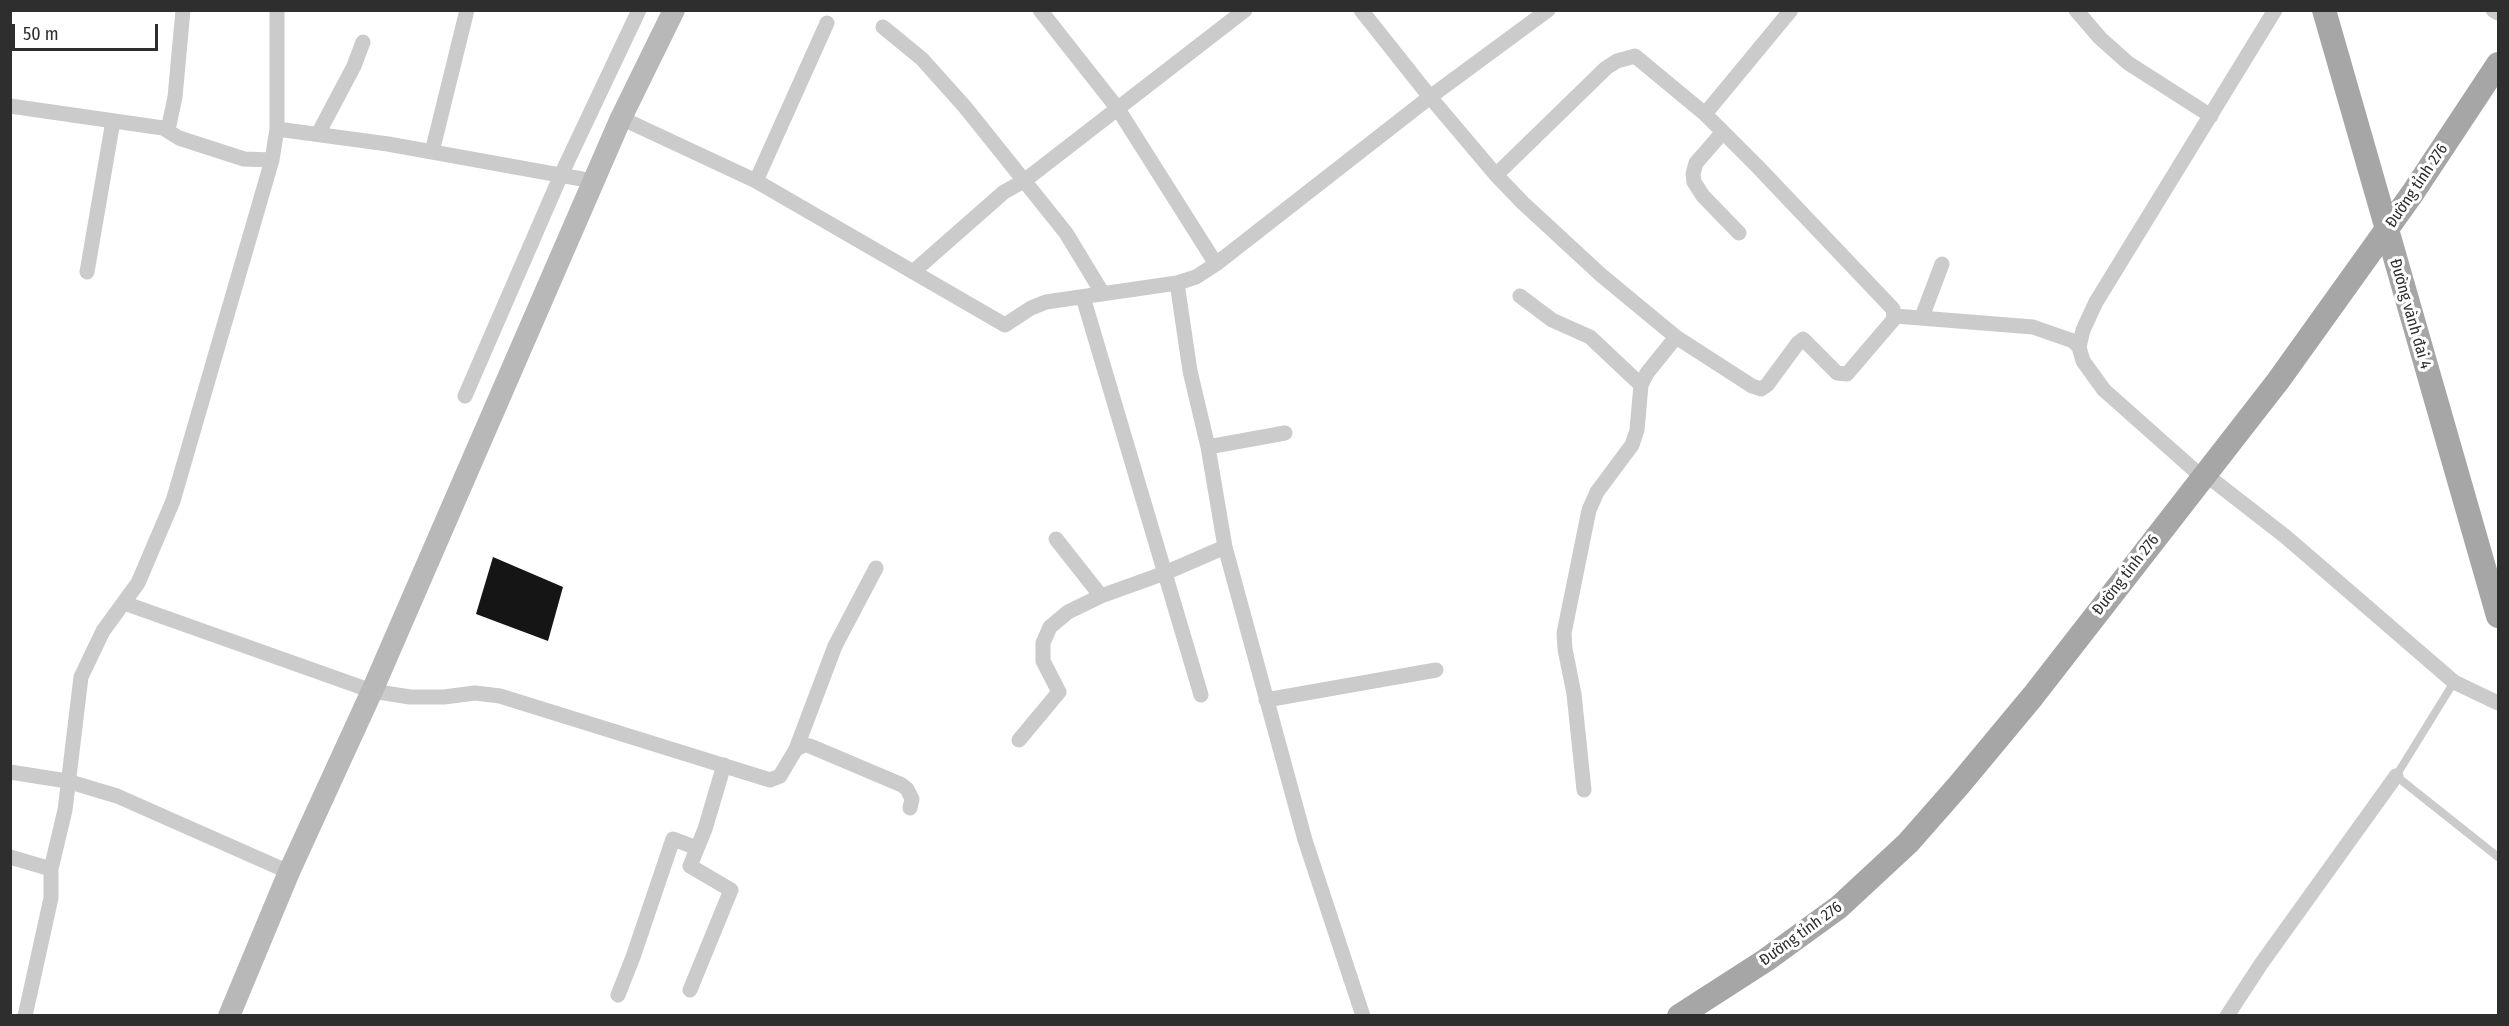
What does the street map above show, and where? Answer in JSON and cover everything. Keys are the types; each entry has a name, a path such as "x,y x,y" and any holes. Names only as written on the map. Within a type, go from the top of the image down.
{"main road":[{"path":"230,1016 289,872 372,691 593,181 674,10"},
{"name":"Đường vành đai 4","path":"2324,10 2499,616"},
{"name":"Đường tỉnh 276","path":"1680,1016 1819,922 1857,892 1908,843 2033,696 2278,381 2386,231 2499,64"}],"street":[{"path":"168,130 176,97 183,10"},
{"path":"25,1016 51,898 51,869 64,810 81,677 103,631 138,583 173,501 272,160 278,129 277,10"},
{"path":"432,152 467,10"},
{"path":"465,396 561,176 639,10"},
{"path":"1040,10 1118,109 1216,264"},
{"path":"913,272 1004,192 1024,181 1245,10"},
{"path":"1361,10 1496,175 1554,233 1676,337 1752,386 1761,389 1767,386 1803,339 1837,373 1847,374 1893,322 1895,316 1893,309 1723,132 1705,114 1635,56 1606,68 1496,175"},
{"path":"621,118 756,181 1005,324 1031,308 1046,302 1177,283 1196,276 1216,264 1430,97 1548,10"},
{"path":"1705,114 1791,10"},
{"path":"2076,10 2100,38 2128,63 2211,116"},
{"path":"2275,10 2096,302 2083,330 2079,346 2083,361 2104,390 2203,475 2286,537 2454,682 2499,703"},
{"path":"2493,10 2499,13"},
{"path":"756,181 827,23"},
{"path":"883,27 922,59 1024,181 1066,233 1102,294"},
{"path":"318,134 354,66 363,42"},
{"path":"10,106 168,130 179,138 244,159 272,160"},
{"path":"87,272 113,121"},
{"path":"278,129 432,152 593,181"},
{"path":"1723,132 1696,163 1693,174 1694,182 1703,196 1739,233"},
{"path":"1922,316 1942,264"},
{"path":"1177,283 1190,371 1208,447 1225,547 1305,840 1363,1016"},
{"path":"1520,296 1552,320 1590,337 1641,385"},
{"path":"1083,297 1201,695"},
{"path":"1895,316 1922,316 2033,327 2073,341 2079,346"},
{"path":"1584,790 1574,694 1564,633 1589,510 1597,492 1632,445 1637,430 1641,385 1647,373 1676,337"},
{"path":"1208,447 1285,433"},
{"path":"1056,539 1101,596"},
{"path":"1019,740 1059,692 1043,661 1043,643 1050,627 1068,612 1101,596 1165,573 1225,547"},
{"path":"124,603 372,691 410,697 444,697 475,693 500,696 770,780 780,776 796,749 835,646 876,568"},
{"path":"1266,700 1436,670"},
{"path":"796,749 805,745 810,746 902,785 912,799 909,808"},
{"path":"690,990 731,890 690,866 724,765"},
{"path":"10,772 67,781 117,796 289,872"},
{"path":"2227,1016 2396,776"},
{"path":"618,994 673,839 697,848"},
{"path":"10,857 51,869"}],"lane":[{"path":"2454,682 2396,776 2499,857"}],"building":[{"path":"493,557 563,587 548,641 476,614"}]}
